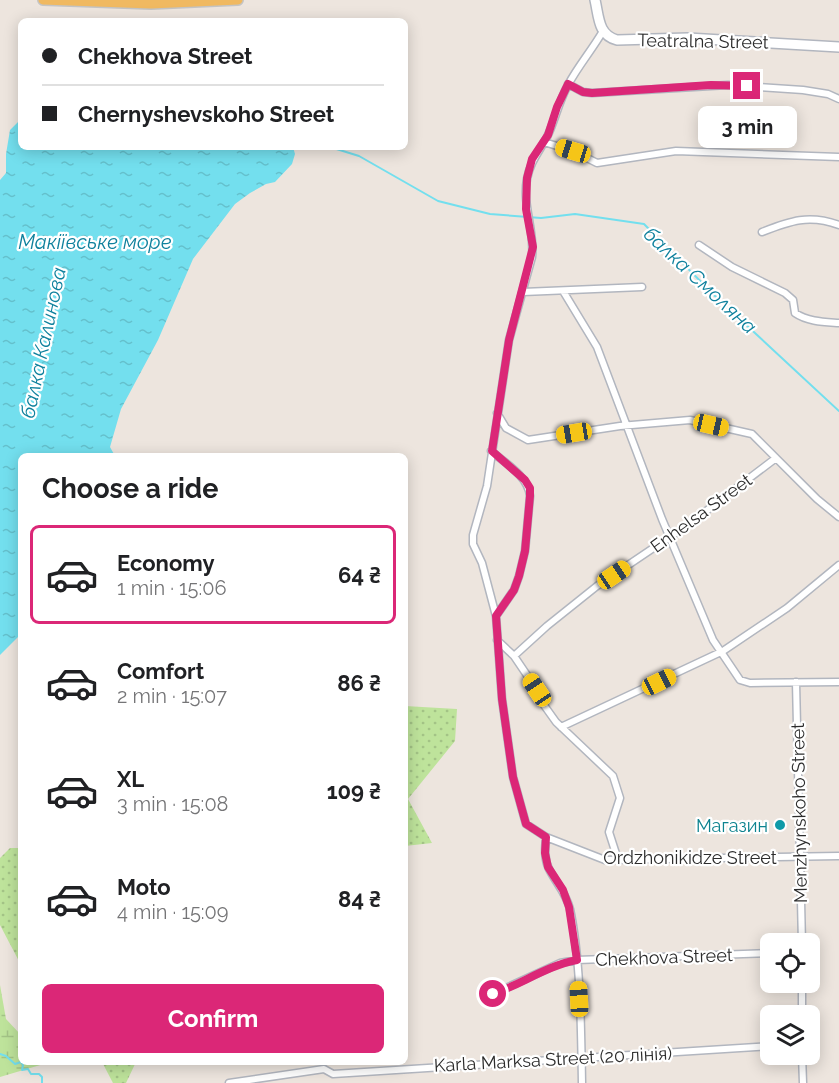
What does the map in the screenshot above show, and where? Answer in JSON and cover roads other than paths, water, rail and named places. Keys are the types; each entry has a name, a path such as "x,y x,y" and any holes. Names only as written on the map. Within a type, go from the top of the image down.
{"main road":[{"path":"43,0 151,4 238,0"}],"street":[{"path":"595,0 603,31"},
{"name":"Teatralna Street","path":"603,31 610,38 624,41 688,38 839,46"},
{"name":"Ordzhonikidze Street","path":"603,31 568,84 544,142 532,159 527,178 526,209 533,247 509,340 486,486 473,535 473,544 482,563 496,616 513,777 526,824 546,837 605,860 839,856"},
{"path":"568,84 583,92 592,93 711,85 765,86 828,94 839,99"},
{"path":"544,142 573,151 597,163 676,150 839,157"},
{"path":"762,232 793,220 803,219 814,219 839,225"},
{"path":"699,245 732,267 785,293 793,300 795,313 800,316 839,323"},
{"path":"523,292 642,287"},
{"path":"563,291 597,347 669,537 713,640 740,680 750,683 839,682"},
{"path":"497,412 507,428 528,440 626,426 690,420 752,434 817,499 839,517"},
{"path":"492,451 525,480 530,488 525,551 519,576 514,590 496,616"},
{"name":"Enhelsa Street","path":"514,656 597,586 669,537 776,458"},
{"path":"561,727 722,652 787,608 839,565"},
{"path":"497,640 514,656 537,690 541,701 561,727 613,776 620,798 609,832 618,860"},
{"name":"Menzhynskoho Street","path":"796,682 802,933"},
{"path":"546,837 545,853 548,867 563,890 569,907 577,960 582,1083"},
{"name":"Chekhova Street","path":"493,994 540,971 560,963 577,960 760,953"},
{"name":"Karla Marksa Street (20 лiнiя)","path":"229,1083 324,1069 333,1074 760,1047"},
{"path":"802,1065 803,1083"}],"water":[{"name":"Макіївське море","path":"18,122 18,150 294,150 295,154 292,164 275,182 266,184 235,204 193,259 158,340 121,409 110,447 113,453 18,453 18,637 0,655 0,180 6,173 10,130"}],"waterway":[{"name":"балка Смоляна","path":"340,150 359,156 438,201 490,214 541,218 575,214 644,224 715,296 839,411"},
{"path":"0,1054 15,1064 18,1063"},
{"path":"23,1065 22,1070 28,1069 31,1074 39,1074 42,1077 42,1083"}],"place":[{"name":"Магазин","path":"780,825"}],"water label":[{"name":"балка Калинова","path":"43,343"}]}
